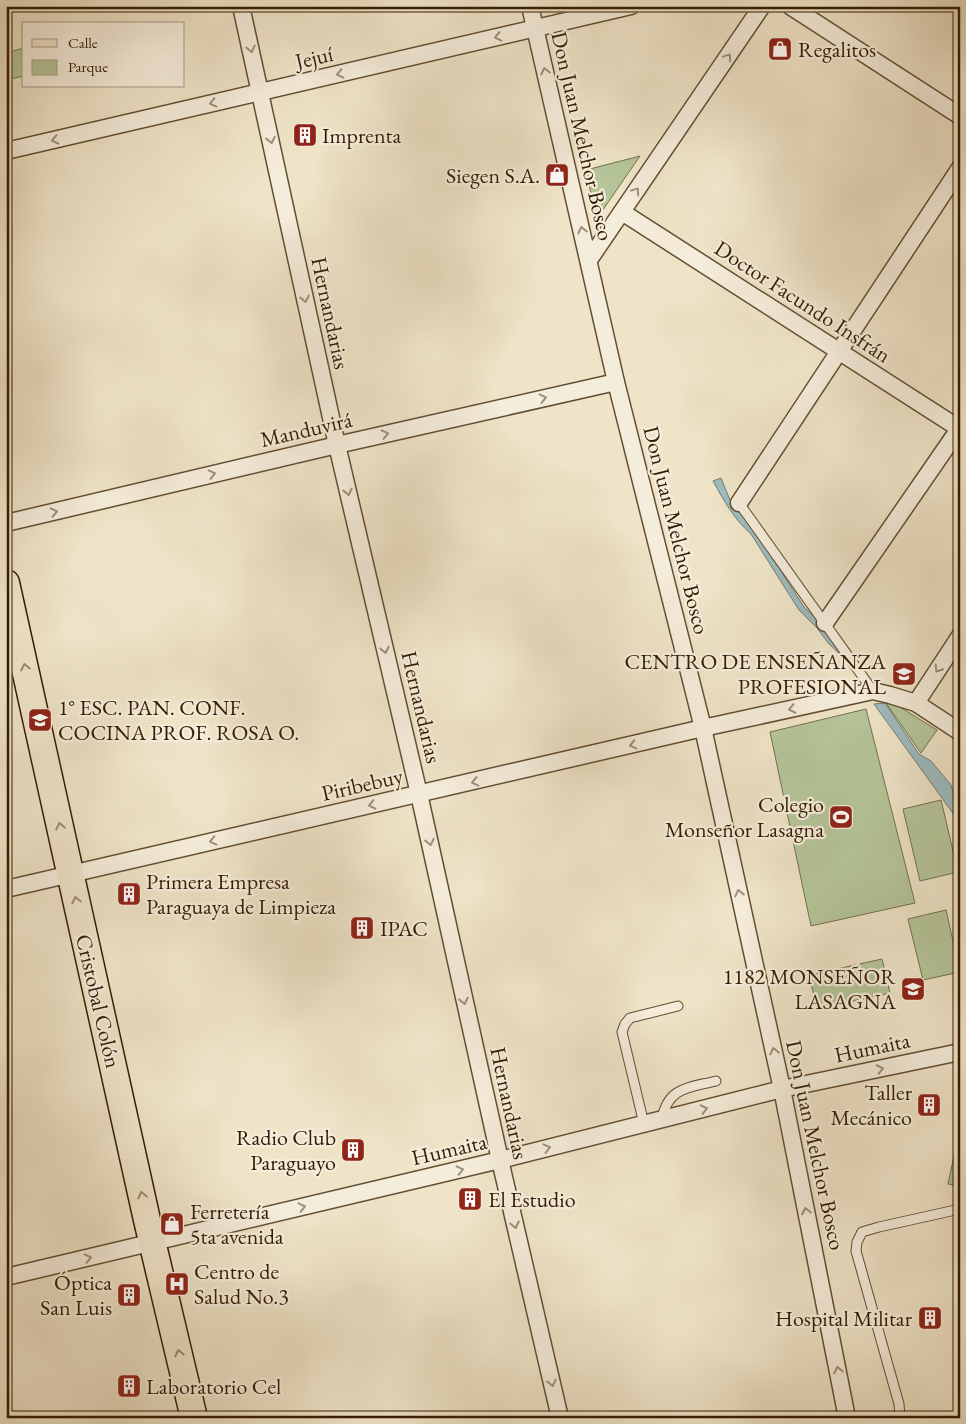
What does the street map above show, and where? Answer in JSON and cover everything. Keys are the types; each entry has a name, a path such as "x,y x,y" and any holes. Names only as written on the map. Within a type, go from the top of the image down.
{"main road":[{"name":"Cristobal Colón","path":"6,583 153,1243 194,1418"}],"street":[{"name":"Hernandarias","path":"241,6 337,445 419,794 500,1160 560,1418"},
{"name":"Don Juan Melchor Bosco","path":"530,6 616,382 703,728 782,1089 848,1418"},
{"name":"Jejuí","path":"6,151 631,6"},
{"path":"589,260 762,6"},
{"path":"790,6 960,116"},
{"path":"739,503 960,168"},
{"name":"Doctor Facundo Insfrán","path":"622,212 960,428"},
{"name":"Manduvirá","path":"6,523 616,382"},
{"path":"825,623 960,428"},
{"path":"916,703 960,636"},
{"path":"873,691 916,703 960,732"},
{"name":"Piribebuy","path":"6,889 703,728 873,691"},
{"name":"Humaita","path":"6,1277 500,1160 782,1089 960,1052"}],"lane":[{"path":"739,503 873,691"},
{"path":"644,1124 622,1032 630,1018 678,1006"},
{"path":"662,1119 664,1107 676,1092 716,1081"},
{"path":"900,1418 899,1404 856,1251 857,1242 862,1232 960,1209"}],"green space":[{"path":"22,49 22,76 6,80 6,53"},
{"path":"640,156 600,214 595,213 586,170"},
{"path":"886,703 895,704 937,730 921,753"},
{"name":"Colegio Monseñor Lasagna","path":"866,709 915,903 811,926 770,732"},
{"path":"941,800 958,872 920,881 903,809"},
{"path":"946,910 960,972 923,980 908,919"},
{"path":"882,959 890,993 817,1009 809,975"},
{"path":"958,1137 960,1138 960,1186 948,1184"}],"water":[{"path":"721,478 730,500 752,526 804,607 822,624 833,639 864,668 858,671 829,644 817,628 799,610 751,534 734,516 721,496 713,481"},
{"path":"885,703 919,754 931,761 951,785 954,795 960,800 960,823 874,704"}],"place":[{"name":"Regalitos","path":"780,49"},
{"name":"Imprenta","path":"305,135"},
{"name":"Siegen S.A.","path":"557,175"},
{"name":"CENTRO DE ENSEÑANZA PROFESIONAL","path":"904,674"},
{"name":"1° ESC. PAN. CONF. COCINA PROF. ROSA O.","path":"40,720"},
{"name":"Colegio Monseñor Lasagna","path":"841,817"},
{"name":"Primera Empresa Paraguaya de Limpieza","path":"129,894"},
{"name":"IPAC","path":"362,928"},
{"name":"1182 MONSEÑOR LASAGNA","path":"913,989"},
{"name":"Taller Mecánico","path":"929,1105"},
{"name":"Radio Club Paraguayo","path":"353,1150"},
{"name":"El Estudio","path":"470,1199"},
{"name":"Ferretería 5ta avenida","path":"172,1224"},
{"name":"Centro de Salud No.3","path":"177,1284"},
{"name":"Óptica San Luis","path":"129,1295"},
{"name":"Hospital Militar","path":"930,1318"},
{"name":"Laboratorio Cel","path":"129,1386"}]}
